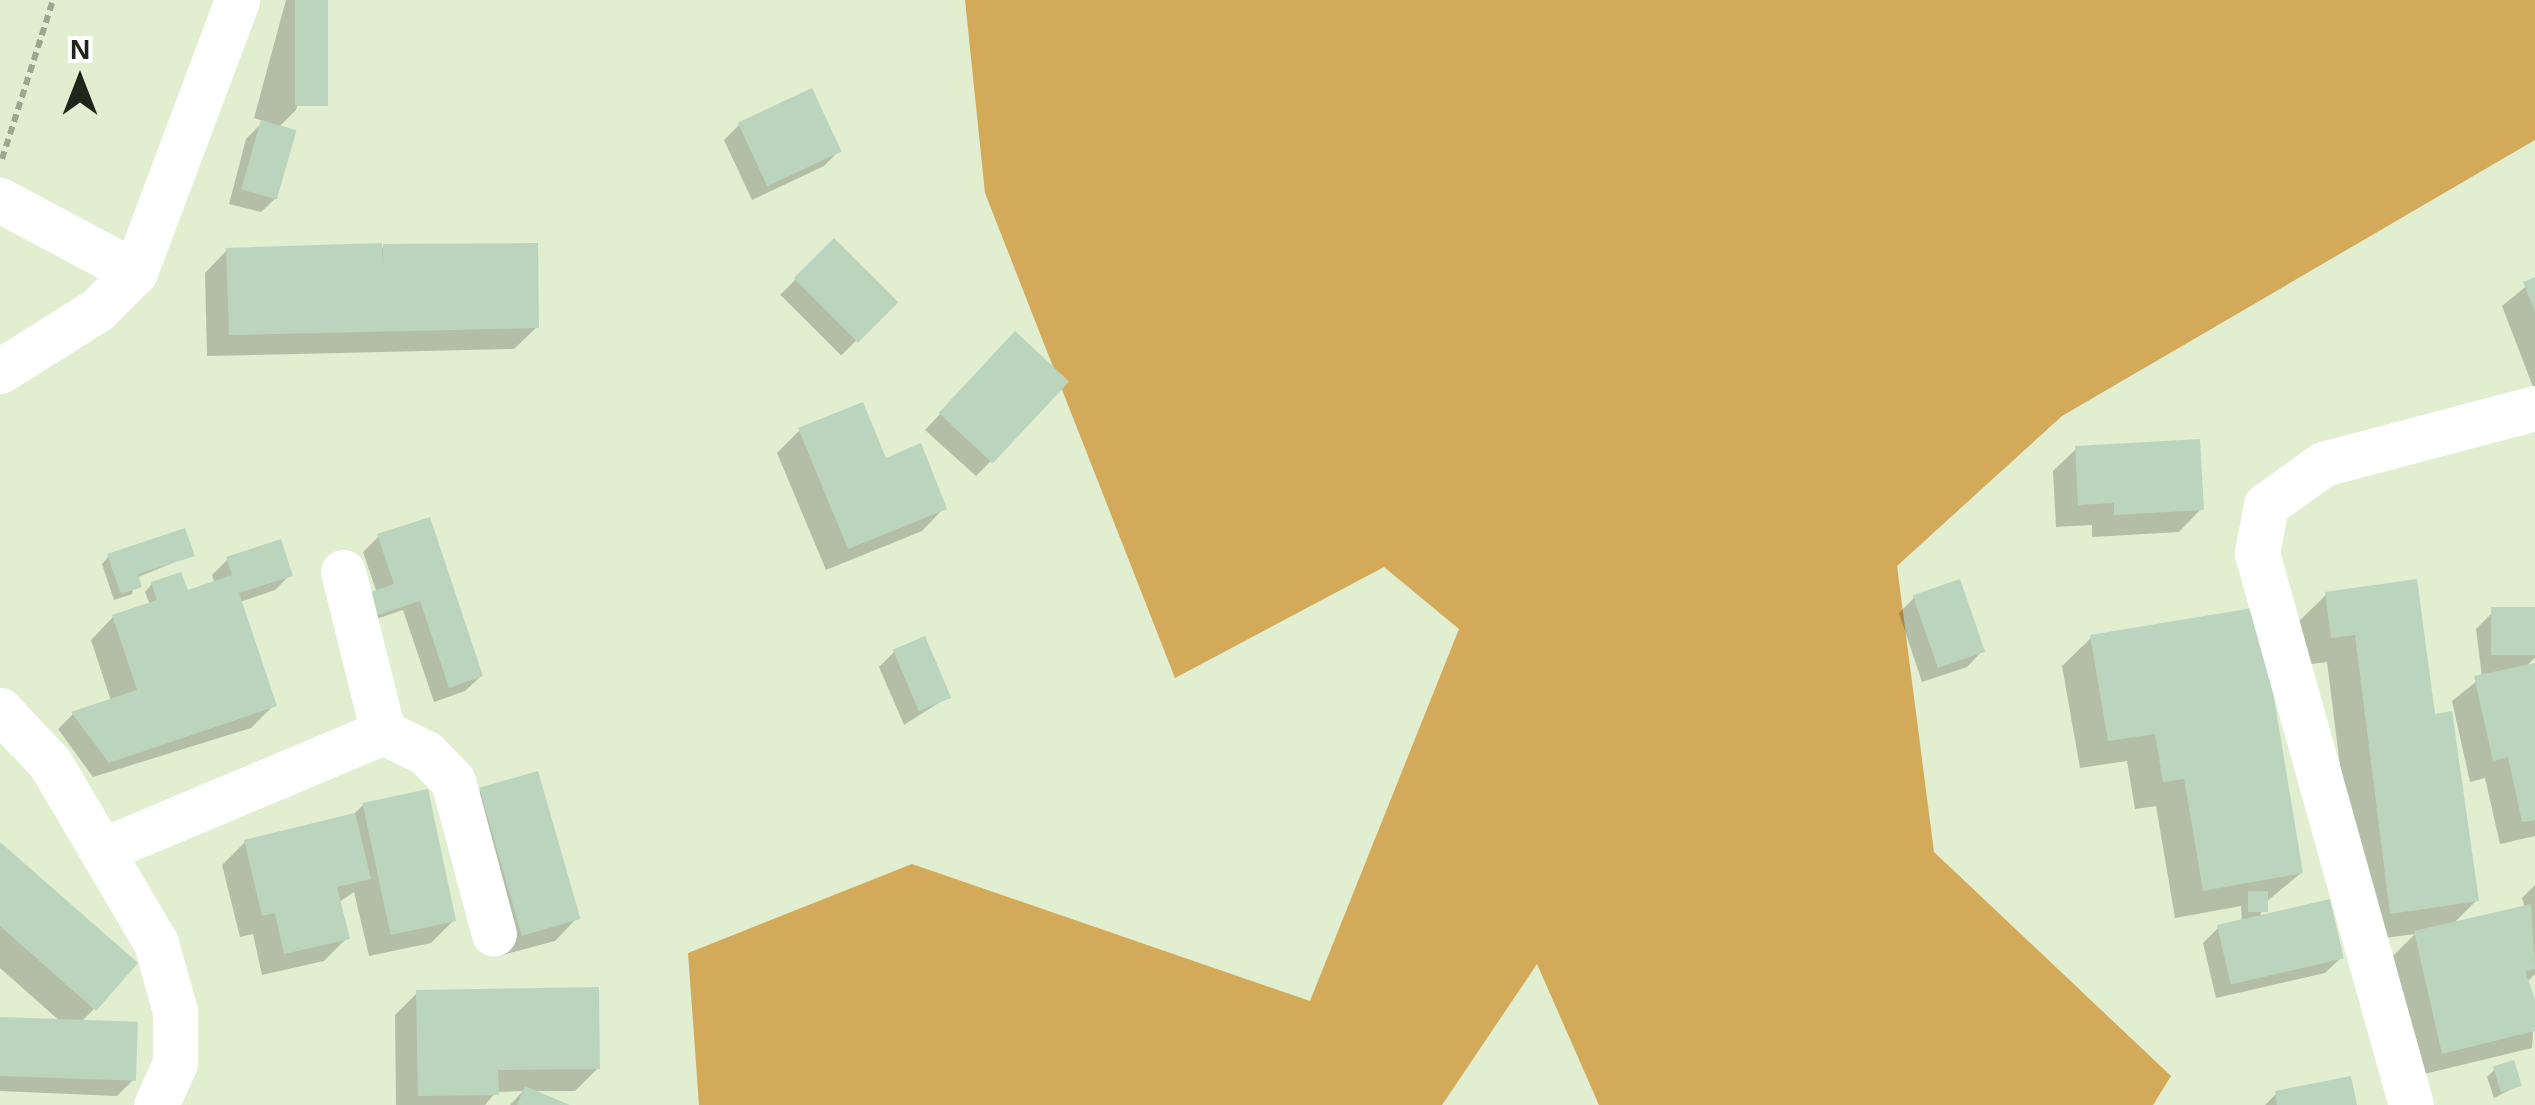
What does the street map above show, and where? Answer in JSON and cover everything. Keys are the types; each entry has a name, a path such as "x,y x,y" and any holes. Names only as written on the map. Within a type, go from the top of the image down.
{"street":[{"path":"0,371 97,310 135,272 237,0"},
{"path":"0,200 135,272"},
{"path":"2411,1105 2257,554 2266,504 2323,464 2534,413"},
{"path":"342,572 383,732"},
{"path":"0,710 50,763 105,849 156,943 175,1011 175,1063 156,1105"},
{"path":"105,849 383,732 426,752 453,781 494,934"}],"path":[{"path":"0,164 52,0"}],"shaded area":[{"path":"965,0 2535,0 2535,140 2062,416 1897,566 1934,852 2171,1076 2153,1105 1599,1105 1537,964 1442,1105 699,1105 688,953 912,864 1310,1001 1459,629 1384,567 1175,678 985,193"}],"building":[{"path":"295,0 328,0 328,106 295,106"},
{"path":"812,88 842,151 767,186 738,123"},
{"path":"261,120 297,130 277,199 241,189"},
{"path":"834,238 898,302 858,343 794,278"},
{"path":"382,243 382,265 383,244 538,243 539,328 229,335 226,248"},
{"path":"2535,277 2535,312 2523,282"},
{"path":"1015,331 1069,381 993,463 939,413"},
{"path":"863,402 886,458 921,443 947,509 848,549 798,428"},
{"path":"2200,439 2204,510 2114,515 2114,503 2078,505 2075,446"},
{"path":"430,517 483,676 449,688 420,601 372,617 364,594 394,584 377,534"},
{"path":"185,528 195,556 138,574 142,587 121,594 107,554"},
{"path":"281,539 293,576 239,593 277,706 109,763 71,712 137,690 112,615 157,600 151,582 181,572 188,590 232,575 226,557"},
{"path":"1960,579 1985,652 1938,668 1913,595"},
{"path":"2417,579 2435,714 2452,711 2479,901 2390,914 2355,635 2331,638 2325,592"},
{"path":"2259,607 2303,873 2203,891 2184,779 2163,782 2155,734 2108,741 2090,635"},
{"path":"2491,607 2535,607 2535,655 2491,655"},
{"path":"925,636 951,698 919,711 893,650"},
{"path":"2535,663 2535,820 2522,822 2508,757 2493,761 2474,676"},
{"path":"538,771 580,919 522,936 479,788"},
{"path":"428,789 456,921 391,935 362,803"},
{"path":"355,813 371,879 337,887 350,939 284,954 275,913 262,916 244,840"},
{"path":"0,842 138,963 96,1011 0,926"},
{"path":"2248,891 2268,891 2268,912 2248,912"},
{"path":"2330,899 2344,958 2231,985 2217,925"},
{"path":"2531,904 2535,969 2525,971 2535,999 2535,1031 2442,1054 2414,931"},
{"path":"599,987 600,1069 498,1070 499,1095 418,1096 416,990"},
{"path":"0,1017 138,1022 136,1081 0,1076"},
{"path":"2514,1060 2522,1086 2501,1092 2493,1066"},
{"path":"2351,1076 2357,1105 2277,1105 2275,1091"},
{"path":"525,1086 570,1105 517,1105"}]}
